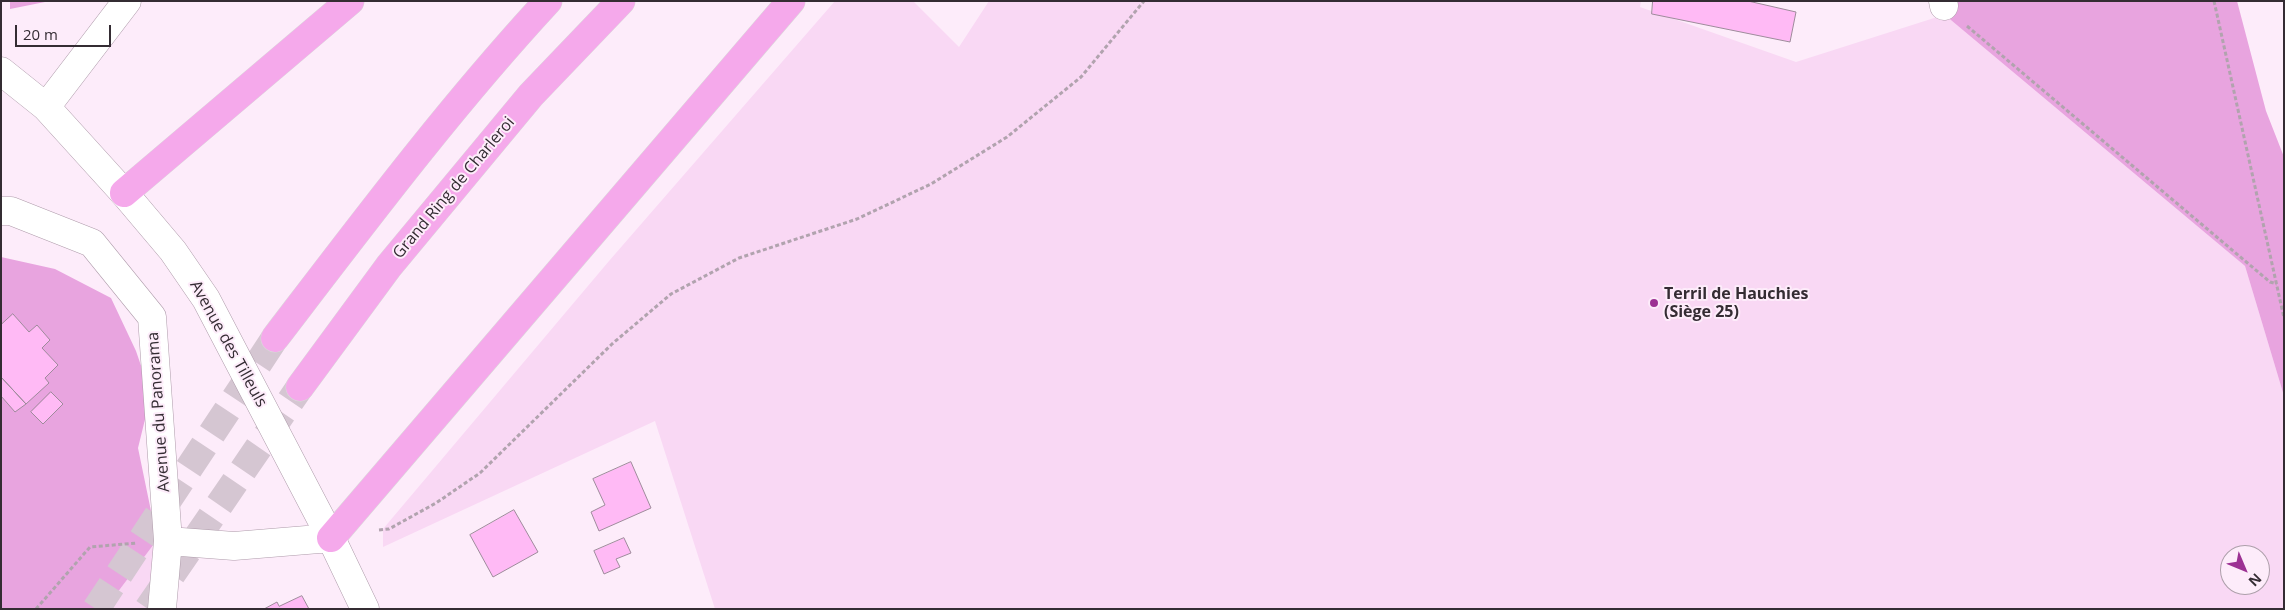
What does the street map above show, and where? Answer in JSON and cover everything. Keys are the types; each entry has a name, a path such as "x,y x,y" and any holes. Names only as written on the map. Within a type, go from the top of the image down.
{"highway":[{"path":"124,193 350,1"},
{"path":"275,338 360,226 487,69 548,1"},
{"name":"Grand Ring de Charleroi","path":"300,387 389,266 531,95 621,1"},
{"path":"331,538 791,1"}],"street":[{"path":"46,107 127,1"},
{"name":"Avenue des Tilleuls","path":"1,71 46,107 124,193 173,251 206,299 331,538 365,609"},
{"name":"Avenue du Panorama","path":"1,211 11,211 92,243 152,317 168,541 162,609"},
{"path":"168,541 234,546 331,538"}],"path":[{"path":"331,538 389,529 436,503 480,473 612,344 671,294 738,258 857,219 923,188 1007,137 1081,77 1144,1"},
{"path":"2214,1 2284,318"},
{"path":"1943,4 2270,282 2277,284"},
{"path":"36,609 90,547 168,541"}],"shaded area":[{"path":"10,1 50,1 10,9"},
{"name":"Terril de Hauchies (Siège 25)","path":"835,1 913,1 959,47 989,1 1641,1 1640,7 1796,62 1953,12 2245,266 2284,396 2284,609 715,609 655,421 383,547 383,529 609,261"},
{"path":"1957,1 2237,1 2266,111 2284,157 2284,396 2245,266 1945,15"},
{"path":"1,257 55,269 111,298 136,351 151,395 138,448 157,540 105,609 1,609"},
{"path":"157,540 147,609 105,609"}],"building":[{"path":"1653,1 1748,1 1796,12 1790,42 1652,14"},
{"path":"13,314 29,332 37,325 50,340 42,348 58,365 45,378 49,383 26,404 1,377 1,325"},
{"path":"1,377 26,404 15,412 1,396"},
{"path":"51,392 63,404 43,424 31,412"},
{"path":"631,462 651,508 599,531 591,512 605,505 593,479"},
{"path":"514,510 538,552 493,577 470,535"},
{"path":"624,538 631,553 616,559 620,567 604,574 594,551"},
{"path":"302,596 309,609 264,609 277,602 279,606"}],"tunnel":[{"path":"96,609 275,338"},
{"path":"148,609 300,387"}],"place":[{"name":"Terril de Hauchies (Siège 25)","path":"1654,303"}]}
